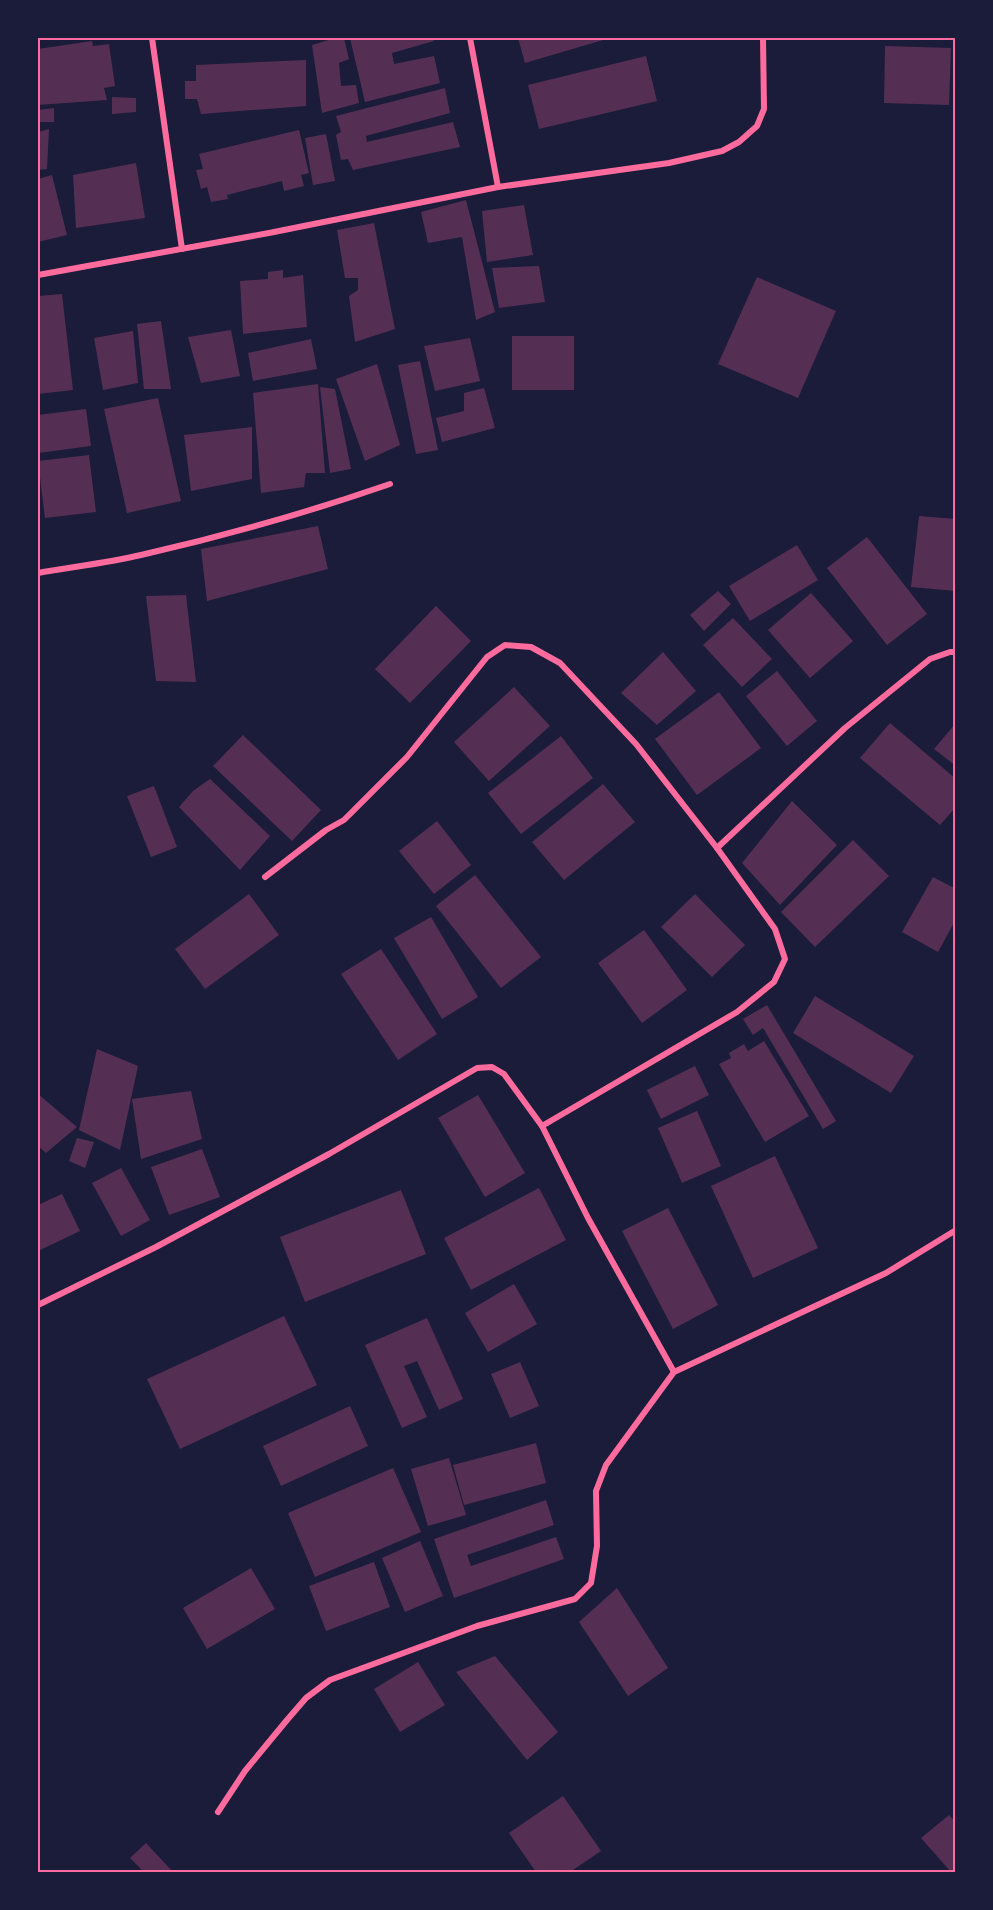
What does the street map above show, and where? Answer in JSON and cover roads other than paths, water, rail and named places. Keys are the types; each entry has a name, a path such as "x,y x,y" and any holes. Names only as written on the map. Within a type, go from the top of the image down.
{"street":[{"path":"152,38 182,249"},
{"path":"470,38 498,187"},
{"path":"38,275 498,187 669,163 722,151 739,142 758,126 764,109 763,38"},
{"path":"38,573 138,556 201,541 328,506 390,484"},
{"path":"265,877 326,830 344,820 407,757 487,657 505,645 531,647 560,663 636,744 717,848 775,929 785,959 774,982 737,1012 542,1126"},
{"path":"717,848 845,728 930,659 956,652"},
{"path":"38,1305 156,1247 319,1159 477,1068 492,1067 504,1074 542,1126 588,1218 674,1372"},
{"path":"218,1812 245,1771 286,1720 306,1698 330,1680 477,1626 575,1599 591,1583 597,1546 596,1491 606,1465 674,1372 875,1278 956,1230"}]}
